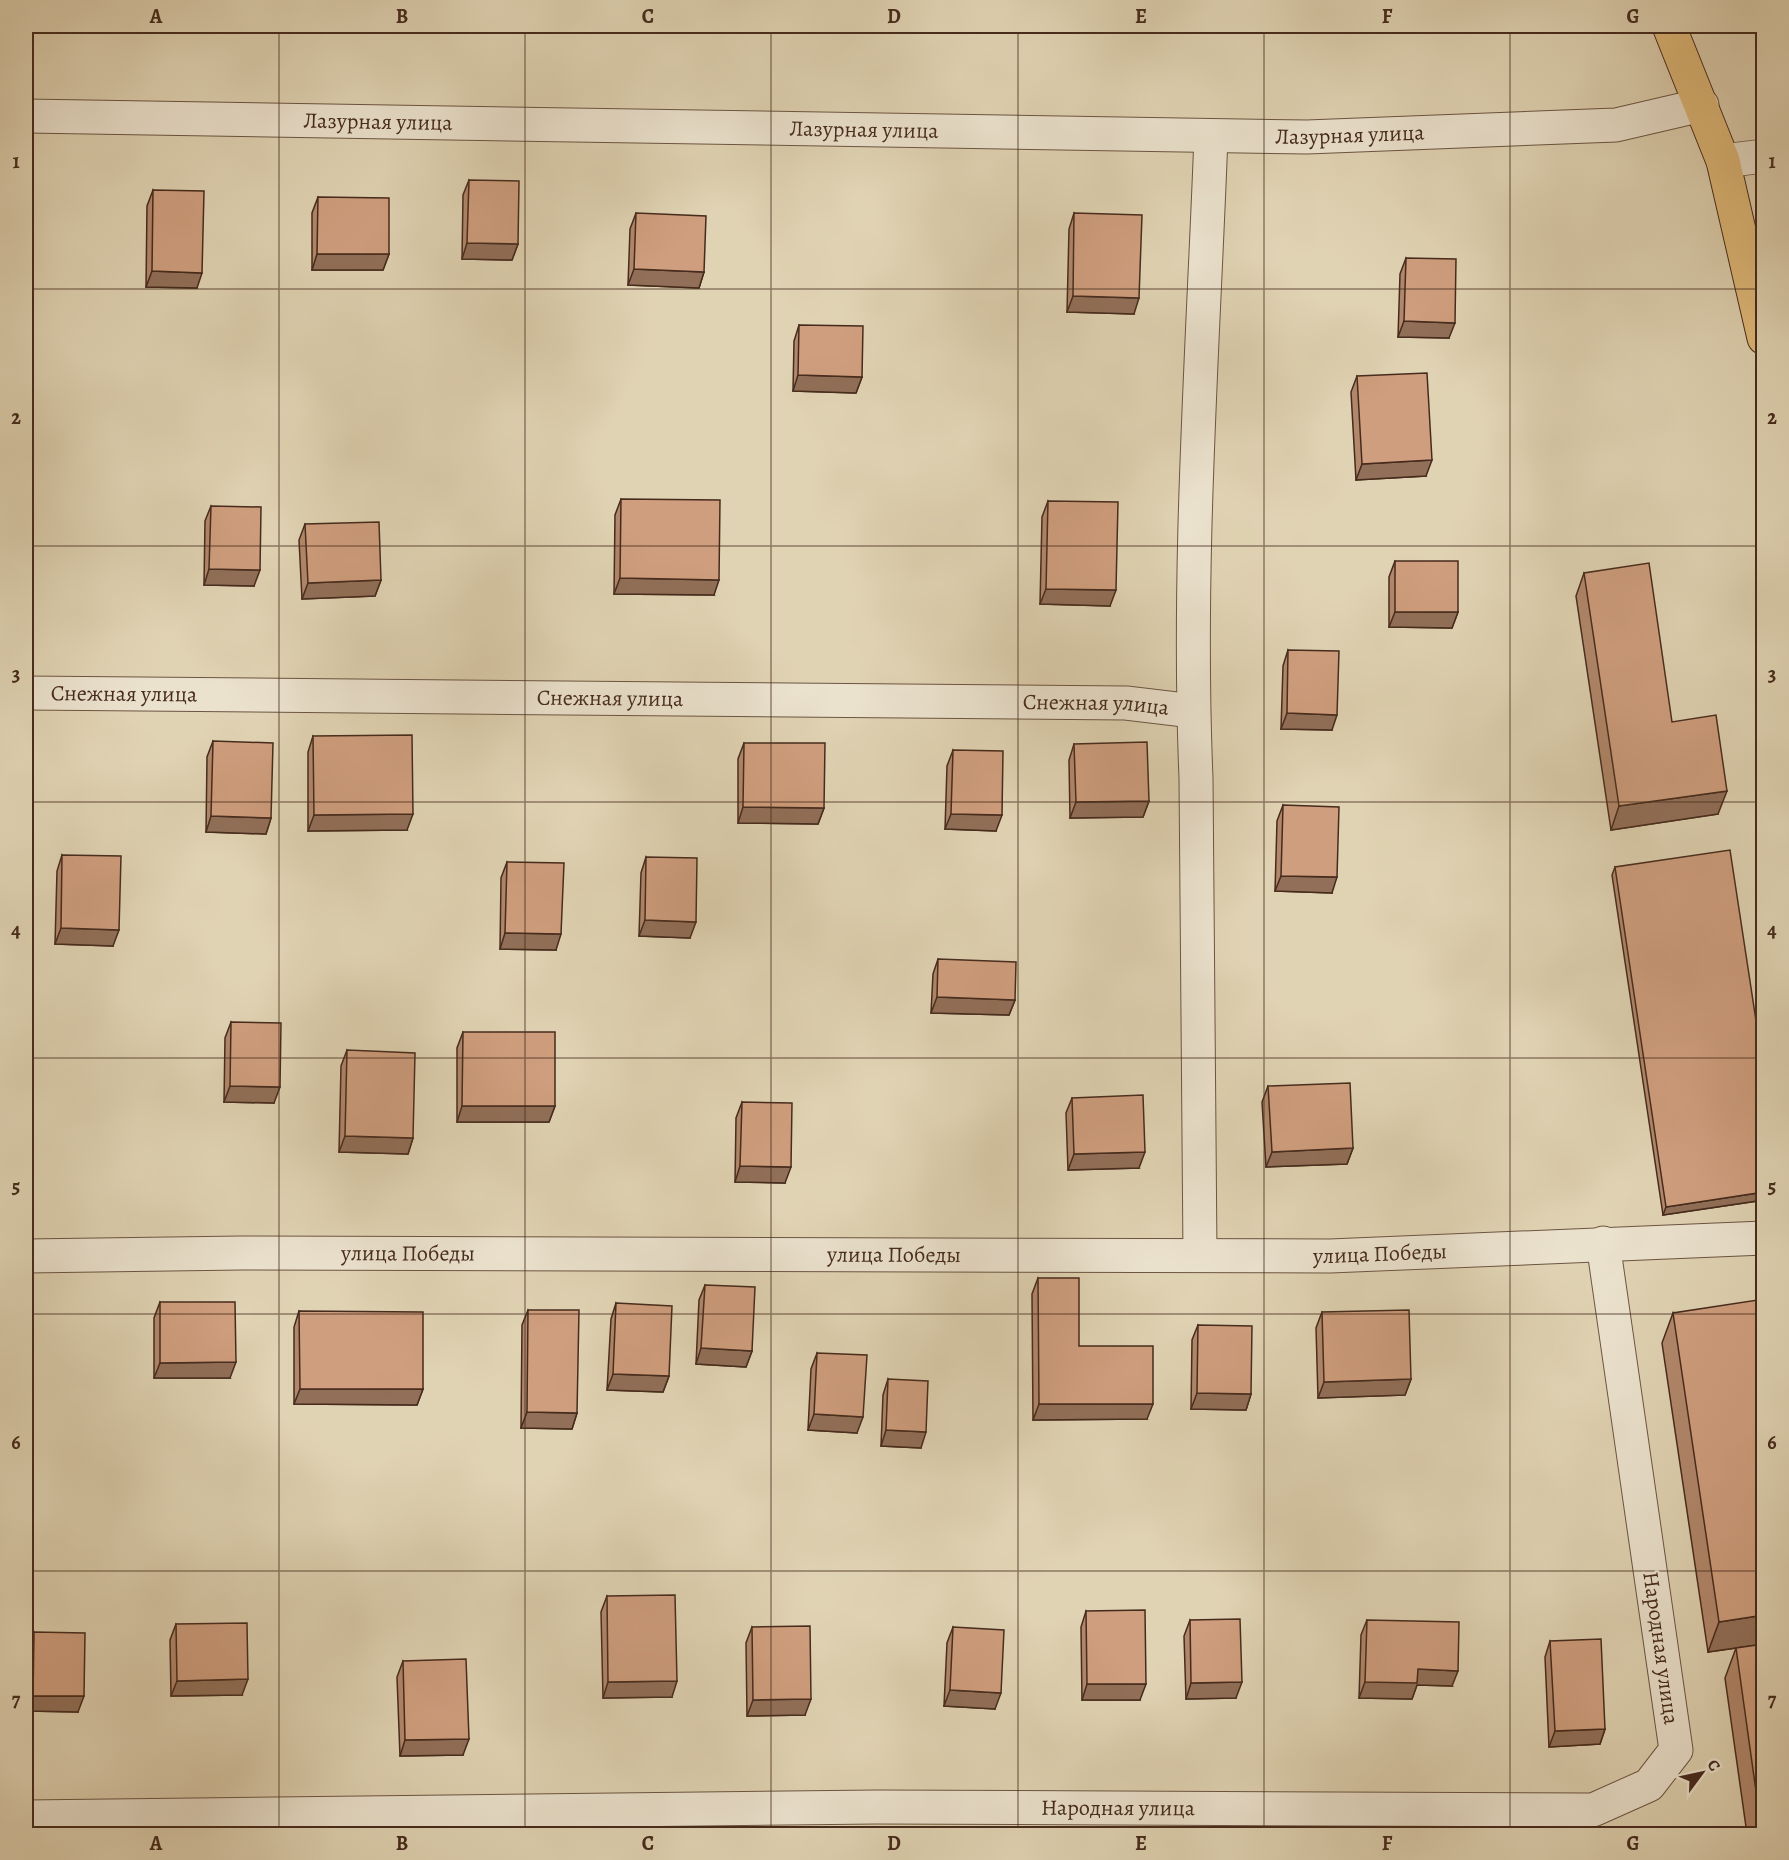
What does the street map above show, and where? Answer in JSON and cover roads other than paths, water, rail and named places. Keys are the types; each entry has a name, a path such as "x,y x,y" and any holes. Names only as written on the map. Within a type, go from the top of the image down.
{"main road":[{"path":"1670,26 1723,161 1764,338"}],"street":[{"name":"Лазурная улица","path":"26,116 1307,137 1616,126 1702,105"},
{"path":"1200,1255 1197,790 1193,711 1197,498 1211,136"},
{"path":"1723,161 1764,156"},
{"name":"Снежная улица","path":"26,693 1126,703 1193,711"},
{"name":"улица Победы","path":"26,1256 241,1253 1330,1256 1764,1238"},
{"name":"Народная улица","path":"26,1817 877,1807 1593,1810 1649,1785 1676,1750 1602,1243"}]}
